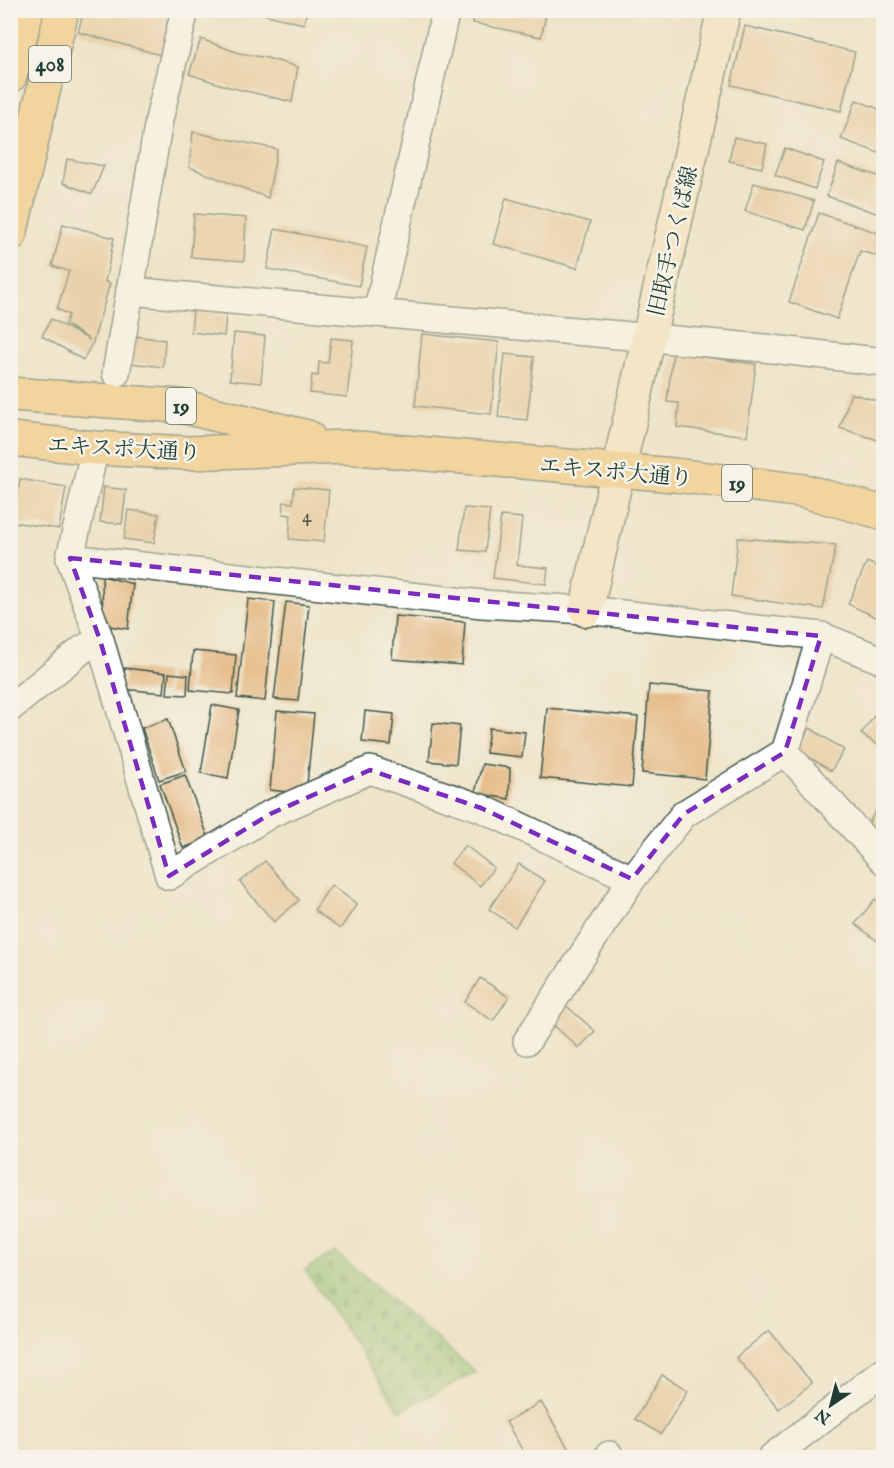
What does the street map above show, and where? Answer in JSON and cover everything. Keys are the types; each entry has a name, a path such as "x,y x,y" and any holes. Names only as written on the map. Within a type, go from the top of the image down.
{"main road":[{"name":"408","path":"10,76 27,10"},
{"name":"408","path":"10,235 62,10"},
{"name":"エキスポ大通り","path":"10,394 180,406 346,447"},
{"name":"エキスポ大通り","path":"10,439 95,448 189,453 346,447 674,475 804,491 884,513"}],"street":[{"path":"116,373 159,120 185,10"},
{"path":"377,313 446,10"},
{"name":"旧取手つくば線","path":"586,610 724,10"},
{"path":"130,291 882,359"},
{"path":"95,448 70,558 100,640 169,876 270,814 370,770 481,808 632,879"},
{"path":"70,558 482,604 586,610 821,636 884,661"},
{"path":"527,1041 632,879 684,814 785,752 821,636"},
{"path":"10,708 83,649 100,640"},
{"path":"785,752 884,861"},
{"path":"771,1458 884,1371"}],"highlighted area":[{"path":"70,558 821,636 785,752 684,814 632,879 481,808 370,770 270,814 169,876 100,640"}],"green space":[{"path":"335,1252 476,1372 400,1411 305,1270"}],"building":[{"path":"84,10 176,10 164,56 78,32"},
{"path":"264,10 307,10 304,24 263,14"},
{"path":"475,10 547,10 541,37 473,23"},
{"path":"670,10 697,10 696,17"},
{"path":"884,15 884,33 877,31"},
{"path":"745,26 855,52 841,111 731,85"},
{"path":"201,39 239,53 298,67 292,102 229,87 189,74"},
{"path":"856,100 884,111 884,155 841,139"},
{"path":"193,132 277,149 268,198 189,167"},
{"path":"734,137 767,144 762,168 729,161"},
{"path":"785,148 824,162 815,189 775,175"},
{"path":"67,159 104,166 92,194 63,183"},
{"path":"838,163 884,178 884,216 827,196"},
{"path":"754,183 814,201 805,230 745,211"},
{"path":"506,198 590,222 577,268 493,244"},
{"path":"819,213 884,235 884,258 860,251 837,319 789,302"},
{"path":"194,214 246,218 244,261 191,257"},
{"path":"63,224 114,238 105,282 110,283 93,342 83,360 42,336 51,319 90,340 65,324 69,315 57,309 69,271 52,266"},
{"path":"275,229 367,247 359,286 267,269"},
{"path":"193,310 226,314 224,336 191,332"},
{"path":"234,333 265,336 261,383 230,380"},
{"path":"422,334 499,342 491,414 415,406"},
{"path":"133,336 165,340 163,367 131,363"},
{"path":"331,338 353,340 347,397 310,393 312,375 318,376 319,362 328,363"},
{"path":"673,353 756,364 747,436 677,427 679,403 667,402"},
{"path":"505,354 534,357 527,420 498,417"},
{"path":"851,393 884,403 884,442 840,428"},
{"path":"20,479 66,487 59,529 13,522"},
{"path":"104,487 126,490 122,524 100,522"},
{"path":"294,487 329,490 324,542 289,539 291,515 283,514 284,502 293,503"},
{"path":"464,508 490,510 485,552 459,550"},
{"path":"128,510 159,514 154,543 124,539"},
{"path":"501,516 522,518 517,565 548,568 546,584 493,578"},
{"path":"738,538 836,545 823,609 731,596"},
{"path":"867,562 884,570 884,621 848,604"},
{"path":"102,576 133,584 128,629 103,625"},
{"path":"248,599 275,602 265,701 237,698"},
{"path":"286,602 309,605 298,701 274,699"},
{"path":"395,616 465,622 462,665 392,659"},
{"path":"193,651 236,655 233,694 190,690"},
{"path":"125,668 166,673 164,693 122,689"},
{"path":"169,673 188,675 187,695 167,694"},
{"path":"649,685 713,691 705,779 642,773"},
{"path":"884,702 884,749 861,734"},
{"path":"212,705 239,710 228,778 201,773"},
{"path":"547,708 638,717 632,787 540,778"},
{"path":"277,711 314,714 306,794 270,790"},
{"path":"365,711 394,714 391,745 362,742"},
{"path":"168,719 186,771 159,780 142,728"},
{"path":"433,723 460,726 456,764 429,761"},
{"path":"489,728 525,732 522,757 486,753"},
{"path":"810,728 844,750 831,771 797,749"},
{"path":"482,764 510,768 509,799 475,793"},
{"path":"185,775 209,839 183,848 160,784"},
{"path":"880,804 884,807 884,837 866,827"},
{"path":"465,845 494,868 480,886 451,863"},
{"path":"265,861 299,900 274,922 240,882"},
{"path":"519,864 545,881 515,927 489,909"},
{"path":"331,885 357,904 340,929 314,910"},
{"path":"875,899 884,906 884,946 855,924"},
{"path":"480,978 509,997 493,1021 465,1002"},
{"path":"562,1002 595,1031 579,1048 547,1019"},
{"path":"769,1330 812,1383 779,1409 736,1357"},
{"path":"662,1375 688,1390 661,1434 635,1419"},
{"path":"541,1402 574,1458 527,1458 506,1422"}]}
